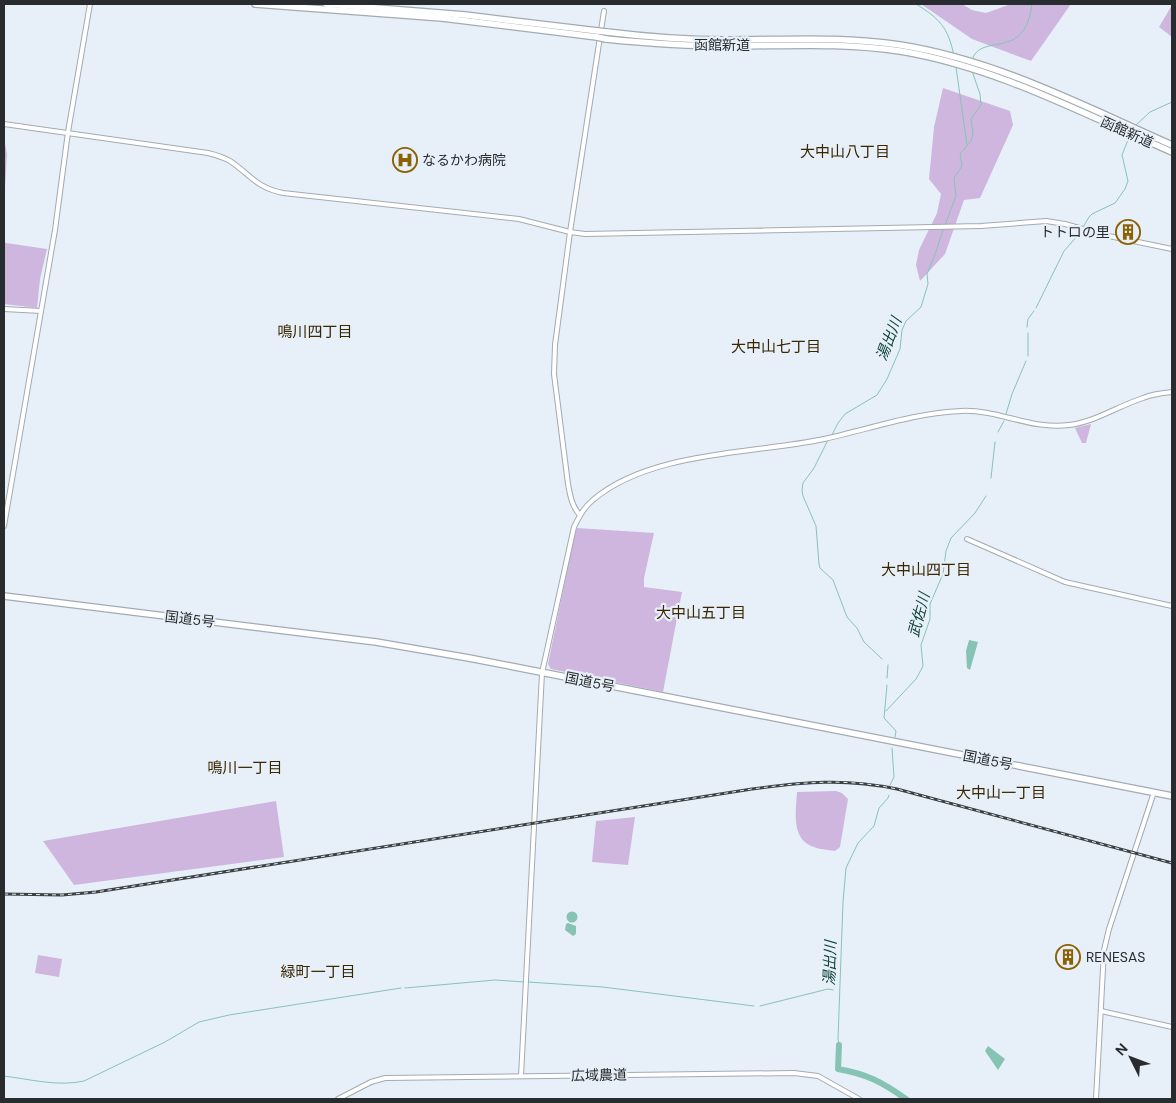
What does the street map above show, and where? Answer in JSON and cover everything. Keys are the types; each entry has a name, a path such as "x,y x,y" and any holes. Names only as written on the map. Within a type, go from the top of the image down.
{"highway":[{"name":"函館新道","path":"254,4 442,18 696,45 836,45 880,48 939,56 997,73 1137,133 1172,145"},
{"name":"函館新道","path":"326,4 465,15 597,34"},
{"name":"函館新道","path":"1137,133 1172,152"},
{"name":"国道5号","path":"4,596 376,642 1172,796"}],"street":[{"path":"4,526 60,196 68,132 90,4"},
{"path":"580,515 571,501 568,484 554,362 570,232 604,11"},
{"path":"4,124 187,149 219,156 232,162 265,188 283,193 500,216 570,232 598,235 938,227 1046,221 1172,249"},
{"path":"4,309 41,311"},
{"path":"521,1076 542,673 569,543 580,515 592,500 641,472 721,454 826,438 912,416 962,411 987,413 1030,424 1049,426 1070,425 1094,419 1146,396 1172,392"},
{"path":"967,539 1065,582 1172,606"},
{"path":"1096,1099 1102,962 1106,941 1154,792"},
{"path":"1101,1011 1172,1027"},
{"name":"広域農道","path":"338,1099 370,1082 385,1078 794,1073 818,1076 859,1099"}],"shaded area":[{"path":"921,4 962,4 972,10 986,13 1011,4 1071,4 1031,61 972,39"},
{"path":"1172,5 1172,37 1159,27"},
{"path":"943,88 1010,111 1013,125 980,198 964,200 945,254 920,281 916,265 919,250 937,213 941,194 929,179 934,127"},
{"path":"4,138 7,154 4,204"},
{"path":"4,241 6,243 47,249 40,279 37,308 4,304"},
{"path":"1091,424 1086,443 1082,443 1075,428"},
{"path":"577,528 654,533 644,578 644,587 682,592 663,692 551,669 548,664"},
{"path":"969,640 978,642 970,670 967,668 966,651"},
{"path":"836,791 842,793 848,799 840,847 835,851 811,846 800,836 798,830 796,822 797,792"},
{"path":"276,801 284,857 74,885 43,841"},
{"path":"635,817 628,865 592,862 596,821"},
{"path":"572,911 578,917 572,923 566,917"},
{"path":"568,923 576,926 576,934 573,936 565,930"},
{"path":"38,955 62,959 59,977 35,973"},
{"path":"988,1046 1005,1059 998,1070 985,1051"}],"waterway":[{"name":"湯出川","path":"916,4 931,14 942,25 949,38 954,56"},
{"path":"972,60 977,52 984,47 1012,40 1021,34 1028,22 1032,4"},
{"name":"湯出川","path":"956,67 967,145"},
{"name":"湯出川","path":"945,225 956,196 954,178 962,166 960,154 971,141 973,134 971,119 981,105 980,94 972,71"},
{"name":"武佐川","path":"1135,126 1150,112 1172,102"},
{"name":"武佐川","path":"1036,308 1064,251 1079,234 1089,217 1115,203 1125,189 1128,181 1122,155 1130,135"},
{"name":"湯出川","path":"832,435 845,414 877,395 887,379 900,349 902,330 906,321 921,307 928,284 927,274 943,229"},
{"name":"武佐川","path":"1027,327 1028,319 1034,311"},
{"name":"武佐川","path":"1028,333 1028,356"},
{"name":"武佐川","path":"1006,414 1026,361"},
{"name":"武佐川","path":"998,432 1004,421"},
{"name":"湯出川","path":"828,440 814,468 803,483 802,490 816,526 819,564 820,568 833,580 847,617 857,628 864,642 882,659"},
{"name":"武佐川","path":"991,478 995,442"},
{"name":"武佐川","path":"886,711 916,679 923,666 921,645 930,619 930,604 943,574 946,551 951,538 975,513 986,496"},
{"name":"湯出川","path":"887,678 888,665"},
{"name":"湯出川","path":"887,685 884,718 896,731 895,737"},
{"name":"湯出川","path":"890,785 894,777 892,748"},
{"name":"湯出川","path":"839,1045 843,902 846,868 858,843 874,826 879,808 889,795"},
{"path":"405,988 495,980 524,982"},
{"path":"528,982 603,987 754,1006"},
{"path":"4,1076 54,1083 84,1081 165,1042 199,1022 229,1015 401,988"},
{"path":"760,1006 828,989 833,990"},
{"name":"湯出川","path":"839,1045 838,1069 857,1073 874,1080 906,1099"}],"railway":[{"path":"4,894 62,895 96,892 752,789 825,782 860,783 897,789 1172,863"}],"place":[{"name":"なるかわ病院","path":"405,160"},
{"name":"トトロの里","path":"1128,232"},
{"name":"RENESAS","path":"1068,957"}],"district":[{"name":"大中山八丁目","path":"845,152"},
{"name":"鳴川四丁目","path":"315,332"},
{"name":"大中山七丁目","path":"776,347"},
{"name":"大中山四丁目","path":"926,570"},
{"name":"大中山五丁目","path":"701,613"},
{"name":"鳴川一丁目","path":"245,768"},
{"name":"大中山一丁目","path":"1001,793"},
{"name":"緑町一丁目","path":"318,972"}]}
